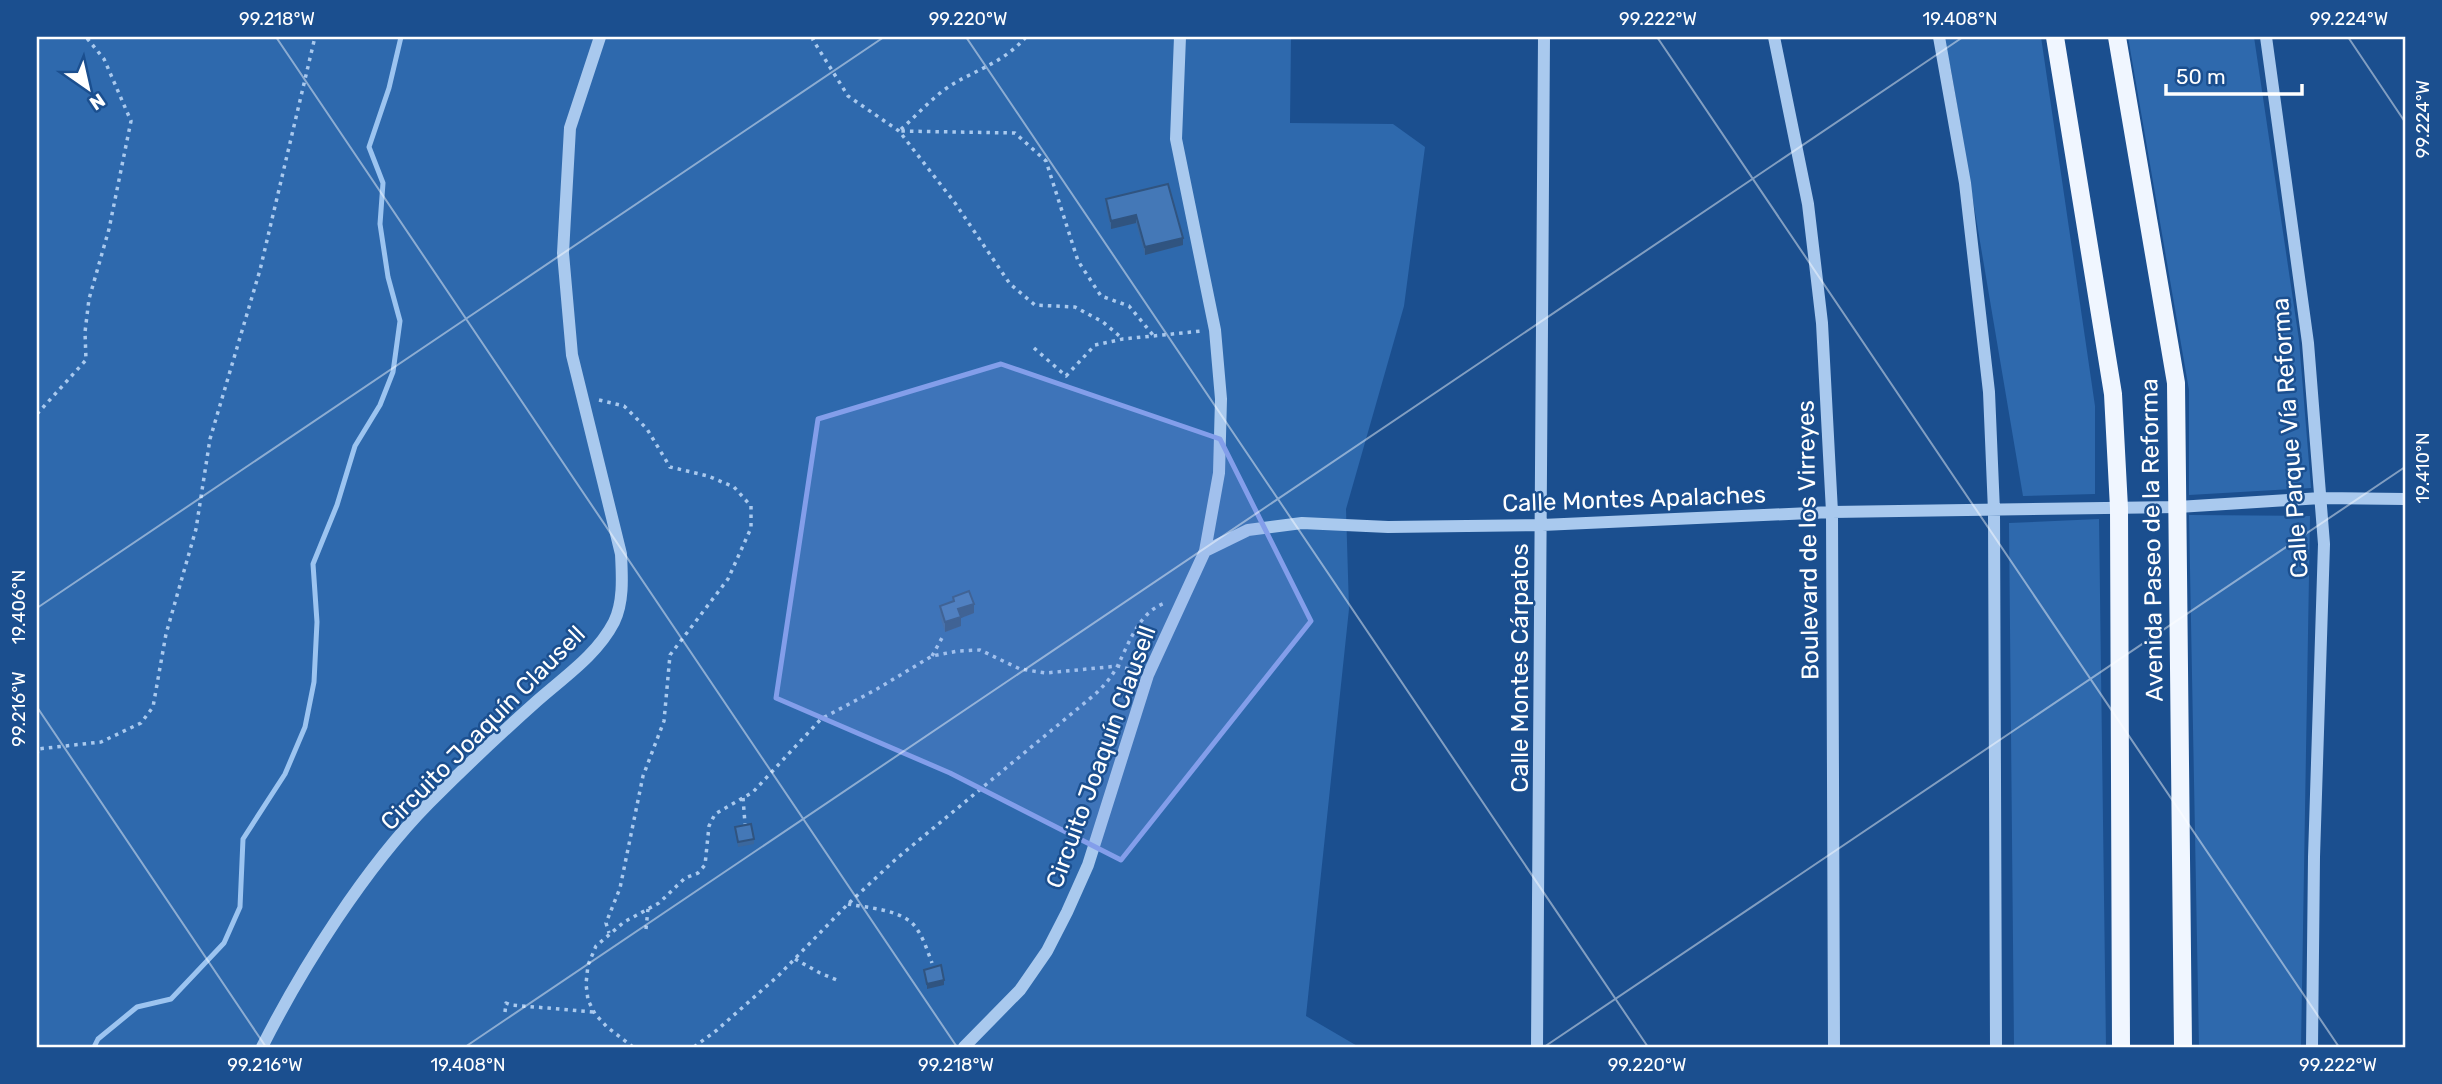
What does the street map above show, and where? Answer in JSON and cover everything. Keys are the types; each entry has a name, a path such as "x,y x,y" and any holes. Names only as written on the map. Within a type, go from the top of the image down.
{"main road":[{"name":"Avenida Paseo de la Reforma","path":"2056,37 2113,394 2119,508 2121,1047"},
{"name":"Avenida Paseo de la Reforma","path":"2117,37 2176,383 2183,1047"}],"street":[{"name":"Circuito Joaquín Clausell","path":"262,1047 309,964 394,844 427,805 481,752 600,645 616,620 622,585 621,554 572,355 563,253 570,128 600,37"},
{"name":"Circuito Joaquín Clausell","path":"964,1047 1020,990 1047,951 1067,912 1088,865 1148,675 1205,551 1219,473 1221,388 1215,330 1177,139 1180,37"},
{"name":"Calle Montes Cárpatos","path":"1537,1047 1544,37"},
{"name":"Boulevard de los Virreyes","path":"1774,37 1808,204 1822,323 1832,512 1834,1047"},
{"path":"1940,37 1965,183 1986,366 1994,511 1996,1047"},
{"name":"Calle Parque Vía Reforma","path":"2266,37 2308,343 2325,544 2314,857 2312,1047"},
{"name":"Calle Montes Apalaches","path":"1205,551 1248,530 1303,523 1388,527 1542,525 1832,512 2178,507 2321,498 2405,499"}],"path":[{"path":"37,414 86,360 85,332 89,299 109,229 131,121 104,59 86,37"},
{"path":"37,755 37,749 101,742 141,723 153,707 166,634 196,529 210,439 260,270 315,37"},
{"path":"813,37 848,96 899,131 955,203 1010,284 1035,305 1075,307 1103,322 1124,339"},
{"path":"899,131 944,89 983,70 1015,49 1026,37"},
{"path":"899,131 1015,133 1046,161 1078,261 1101,296 1129,306 1153,335"},
{"path":"1034,348 1066,376 1095,345 1153,335 1215,330"},
{"path":"582,396 624,406 647,429 670,467 708,476 734,487 751,506 751,528 728,579 670,655 664,721 643,776 620,888 607,923 609,933"},
{"path":"694,1047 717,1030 795,959 896,859 1107,683 1118,666 1127,643 1140,624 1160,605 1170,601 1180,602"},
{"path":"932,656 943,636"},
{"path":"633,1047 614,1033 594,1012 587,1000 588,965 596,946 609,933 659,903 685,878 698,873 705,865 709,826 715,814 743,798 768,778 821,719 932,656 958,650 980,650 1020,669 1046,673 1118,666 1148,675"},
{"path":"743,798 745,824"},
{"path":"848,904 896,914 912,923 932,963"},
{"path":"646,929 648,909"},
{"path":"795,959 837,980"},
{"path":"505,1012 506,1003 594,1012"}],"highlighted area":[{"path":"1001,364 1220,439 1311,621 1121,860 950,773 776,698 818,419"}],"shaded area":[{"path":"37,37 1291,37 1290,123 1393,124 1425,147 1404,306 1346,509 1349,609 1306,1016 1359,1047 37,1047"},
{"path":"1943,37 2041,37 2095,406 2095,494 2023,496 1951,70"},
{"path":"2128,37 2254,37 2299,340 2311,488 2189,495 2189,390"},
{"path":"2189,515 2310,516 2301,1047 2199,1047"},
{"path":"2099,519 2106,1047 2014,1047 2009,523"}],"building":[{"path":"1168,184 1183,238 1145,247 1136,215 1111,221 1106,199"},
{"path":"969,591 974,604 958,609 961,617 945,622 940,606"},
{"path":"751,824 754,839 738,842 735,827"},
{"path":"941,965 944,980 927,984 924,970"}],"waterway":[{"path":"94,1047 98,1039 137,1007 171,999 224,943 240,907 243,839 285,774 305,727 314,682 317,622 313,564 337,505 355,446 380,405 393,372 400,321 388,277 380,224 383,183 369,147 389,88 401,37"}]}
